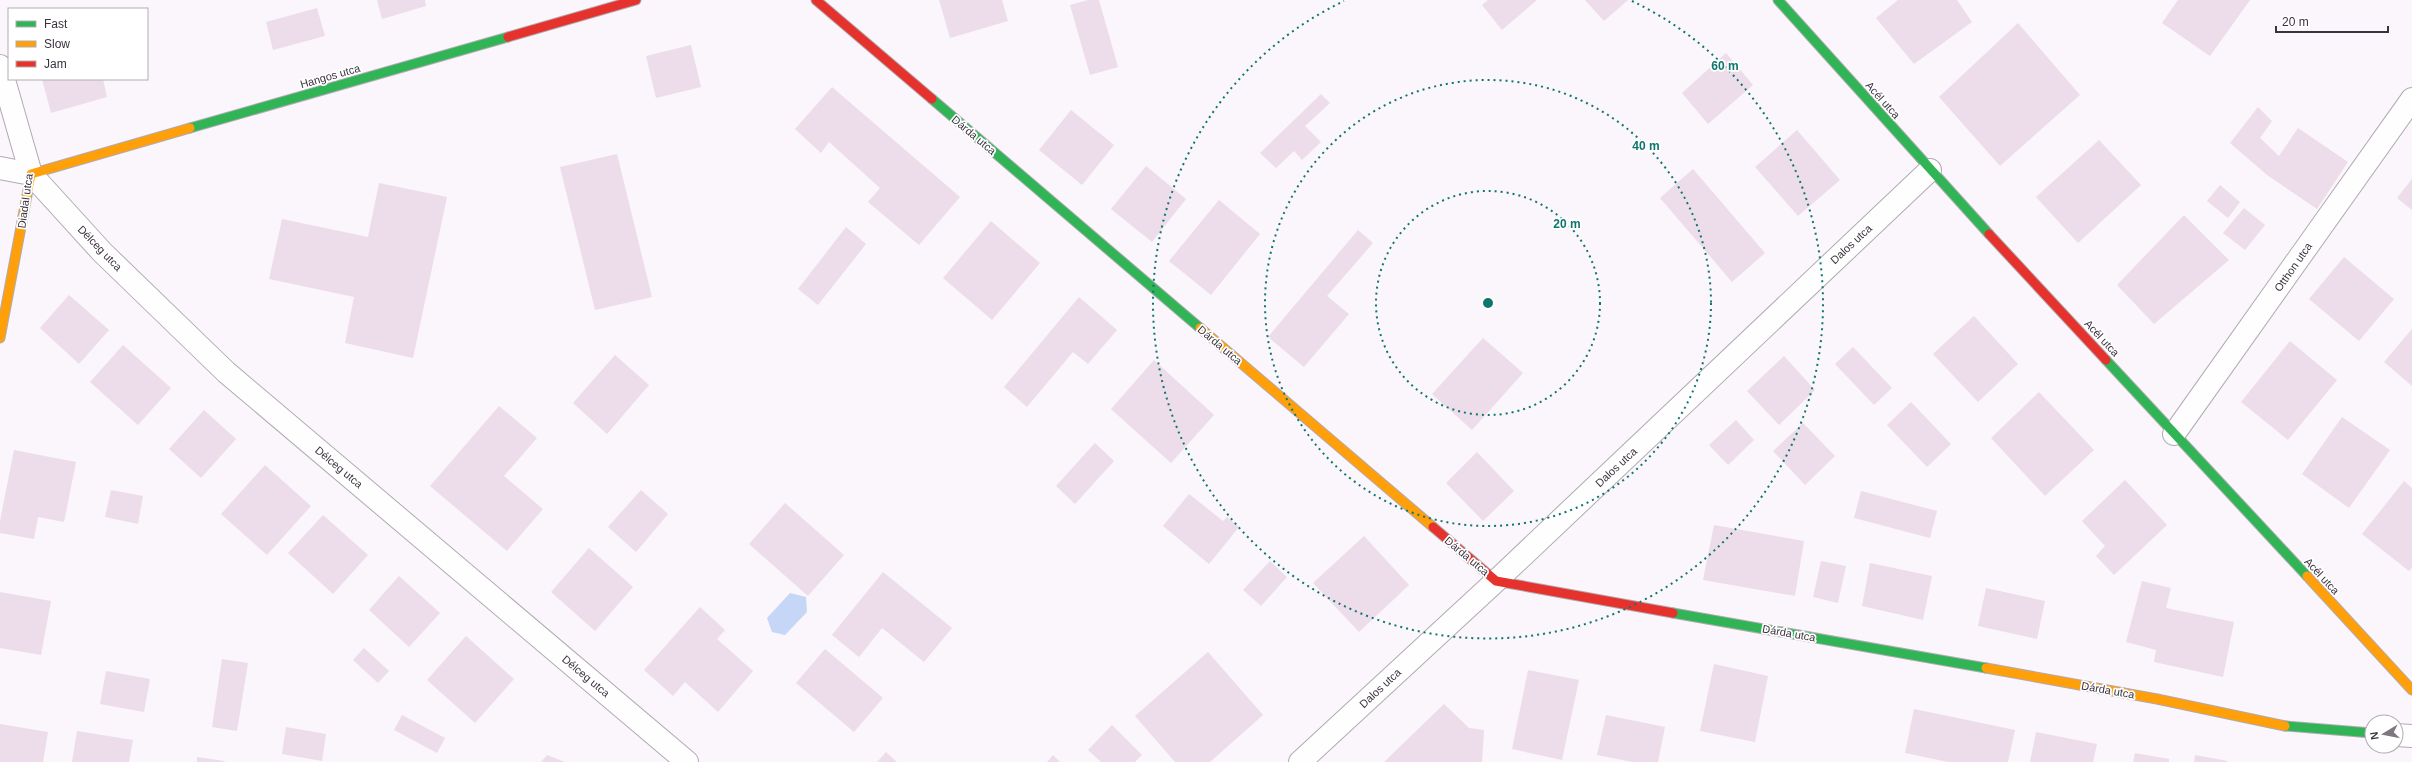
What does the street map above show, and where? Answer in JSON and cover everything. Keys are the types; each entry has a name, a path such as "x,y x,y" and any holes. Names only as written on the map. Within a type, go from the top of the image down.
{"street":[{"name":"Hangos utca","path":"31,174 636,0"},
{"name":"Dárda utca","path":"816,0 1496,581 2157,699 2285,726 2364,732"},
{"name":"Acél utca","path":"1778,0 1930,170 2412,690"},
{"name":"Diadal utca","path":"0,66 31,174 0,338"},
{"name":"Otthon utca","path":"2174,434 2412,99"},
{"path":"0,168 31,174"},
{"name":"Dalos utca","path":"1300,762 1496,581 1930,170"},
{"name":"Délceg utca","path":"31,174 102,252 226,372 687,762"}],"water":[{"path":"790,593 806,597 807,612 785,635 772,632 767,618"}],"building":[{"path":"377,0 425,0 426,6 382,19"},
{"path":"939,0 1002,0 1008,21 950,38"},
{"path":"1088,0 1099,0 1118,67 1090,75 1070,5"},
{"path":"1488,0 1537,0 1502,30 1482,5"},
{"path":"1585,0 1628,0 1604,21"},
{"path":"1898,0 1957,0 1972,22 1914,64 1876,18"},
{"path":"2178,0 2250,0 2210,56 2162,23"},
{"path":"317,8 325,36 273,50 266,22"},
{"path":"2018,23 2080,95 2000,166 1939,97"},
{"path":"691,45 701,87 656,98 646,56"},
{"path":"1726,53 1753,85 1708,124 1682,93"},
{"path":"42,80 103,80 107,97 51,113"},
{"path":"832,87 960,197 919,245 868,202 880,188 829,142 821,153 795,129"},
{"path":"1321,94 1330,103 1305,126 1321,142 1302,160 1294,151 1276,168 1260,153"},
{"path":"2258,107 2272,121 2260,138 2279,156 2298,128 2348,162 2317,209 2267,175 2230,143"},
{"path":"1071,110 1114,145 1082,185 1039,150"},
{"path":"1797,130 1840,180 1798,216 1755,167"},
{"path":"2099,140 2141,185 2078,243 2036,197"},
{"path":"617,154 652,297 595,310 560,167"},
{"path":"1146,166 1186,199 1152,242 1111,209"},
{"path":"1693,169 1765,253 1732,282 1660,198"},
{"path":"2412,179 2412,210 2397,198"},
{"path":"379,183 447,197 413,358 345,343 354,297 269,279 282,219 368,237"},
{"path":"2220,185 2240,202 2228,218 2207,201"},
{"path":"1219,200 1260,234 1211,295 1169,261"},
{"path":"2244,208 2265,225 2245,250 2223,233"},
{"path":"2184,215 2229,260 2154,324 2117,285"},
{"path":"991,221 1040,263 992,320 943,278"},
{"path":"846,227 866,244 818,305 798,289"},
{"path":"1358,230 1373,243 1327,296 1349,314 1304,367 1268,337"},
{"path":"2344,257 2394,299 2359,341 2309,299"},
{"path":"69,295 109,330 79,364 40,328"},
{"path":"1079,297 1117,330 1088,364 1073,352 1027,407 1004,387"},
{"path":"1974,316 2018,364 1978,402 1933,354"},
{"path":"2412,329 2412,386 2384,362"},
{"path":"1483,338 1523,373 1472,430 1432,394"},
{"path":"2290,341 2337,380 2288,440 2241,402"},
{"path":"123,345 171,388 138,425 90,382"},
{"path":"1853,347 1892,388 1874,405 1835,364"},
{"path":"615,355 649,385 607,434 573,403"},
{"path":"1784,356 1815,390 1779,425 1747,391"},
{"path":"1154,360 1214,415 1171,463 1111,409"},
{"path":"2039,392 2094,450 2045,496 1991,438"},
{"path":"1911,402 1951,444 1927,467 1887,425"},
{"path":"499,406 537,438 504,476 543,509 507,551 430,486"},
{"path":"204,410 236,439 201,478 169,449"},
{"path":"2342,417 2390,450 2349,508 2302,474"},
{"path":"1736,420 1754,440 1728,465 1709,445"},
{"path":"1803,423 1835,456 1805,485 1773,451"},
{"path":"1095,443 1114,461 1075,504 1056,486"},
{"path":"14,450 76,462 64,522 38,517 34,539 0,533 0,521"},
{"path":"1477,452 1514,491 1483,521 1446,483"},
{"path":"265,465 311,506 267,555 221,514"},
{"path":"2125,480 2167,525 2114,575 2096,556 2105,546 2082,521"},
{"path":"2404,481 2412,488 2412,568 2409,571 2362,534"},
{"path":"111,490 143,496 138,524 105,517"},
{"path":"641,490 668,514 636,552 608,527"},
{"path":"1861,491 1937,511 1930,538 1854,518"},
{"path":"1189,494 1223,521 1227,517 1239,527 1209,564 1163,526"},
{"path":"785,503 844,555 808,596 749,544"},
{"path":"323,515 368,555 333,594 288,553"},
{"path":"1714,525 1804,541 1795,596 1703,580"},
{"path":"1364,536 1409,585 1359,632 1313,583"},
{"path":"589,548 633,587 595,631 551,592"},
{"path":"1270,561 1287,577 1261,606 1243,590"},
{"path":"1821,561 1846,566 1838,603 1813,597"},
{"path":"1870,563 1932,576 1923,620 1862,606"},
{"path":"883,572 952,628 924,662 882,628 859,657 832,635"},
{"path":"399,576 440,613 409,647 369,610"},
{"path":"2142,581 2171,588 2166,608 2234,622 2223,677 2154,662 2156,650 2126,642"},
{"path":"1986,588 2045,601 2037,639 1978,626"},
{"path":"0,592 51,601 41,655 0,648"},
{"path":"700,607 725,630 717,639 753,671 718,712 685,682 673,696 644,670"},
{"path":"466,636 514,679 475,723 427,680"},
{"path":"364,648 389,671 378,683 353,660"},
{"path":"825,649 883,698 854,732 796,683"},
{"path":"1208,652 1263,715 1210,762 1175,762 1135,716"},
{"path":"222,659 248,663 237,731 212,727"},
{"path":"1714,664 1768,676 1755,742 1700,731"},
{"path":"1528,670 1579,680 1562,760 1512,749"},
{"path":"106,671 150,679 144,712 100,704"},
{"path":"1444,704 1469,728 1484,730 1482,762 1384,762"},
{"path":"1914,709 2015,730 2008,762 1948,762 1905,753"},
{"path":"402,715 445,738 437,753 394,730"},
{"path":"1606,715 1665,727 1658,762 1632,762 1597,755"},
{"path":"0,724 48,732 43,762 0,762"},
{"path":"1112,725 1142,755 1135,762 1101,762 1088,750"},
{"path":"286,727 326,734 322,761 282,754"},
{"path":"77,731 133,740 129,762 72,762"},
{"path":"2036,732 2097,744 2093,762 2030,762"},
{"path":"886,752 897,762 877,762"},
{"path":"2135,753 2169,759 2169,762 2133,762"},
{"path":"547,755 565,762 541,762"},
{"path":"1053,755 1060,762 1047,762"},
{"path":"2195,755 2228,761 2194,762"},
{"path":"197,757 225,761 197,762"}],"traffic: fast":[{"path":"1778,0 1989,234"},
{"path":"190,128 508,37"},
{"path":"932,99 1200,328"},
{"path":"2106,360 2307,576"},
{"path":"1673,613 1986,668"},
{"path":"2285,726 2364,732"}],"traffic: slow":[{"path":"0,338 31,174 190,128"},
{"path":"1200,328 1433,527"},
{"path":"2307,576 2412,690"},
{"path":"1986,668 2157,699 2285,726"}],"traffic: jam":[{"path":"508,37 636,0"},
{"path":"816,0 932,99"},
{"path":"1989,234 2106,360"},
{"path":"1433,527 1496,581 1673,613"}]}
